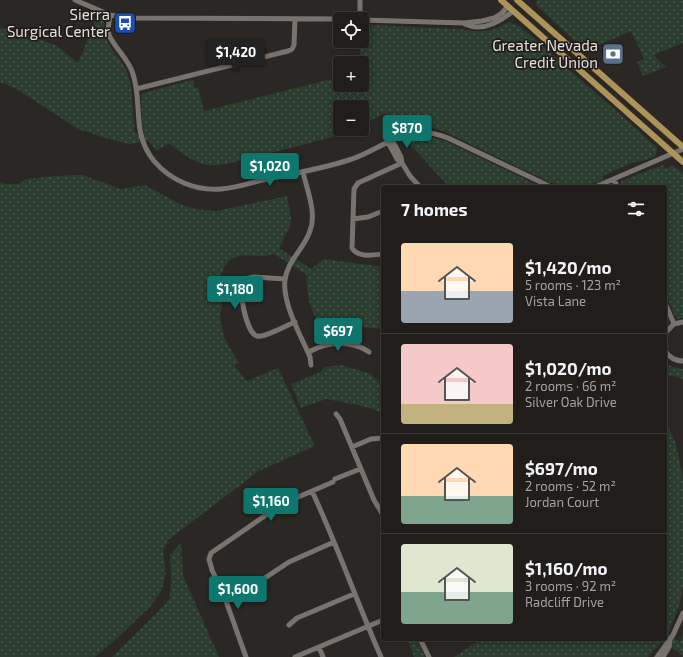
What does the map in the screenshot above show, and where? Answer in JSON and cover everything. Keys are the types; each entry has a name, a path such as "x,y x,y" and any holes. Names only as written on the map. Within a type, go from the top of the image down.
{"main road":[{"path":"501,0 680,150"},
{"path":"508,6 518,1"},
{"path":"513,11 518,1"},
{"path":"518,1 680,150 683,162"}],"street":[{"path":"75,0 110,15 140,19 333,20"},
{"path":"360,0 361,12"},
{"path":"369,19 464,23 494,18 502,13 508,6"},
{"path":"464,23 477,27 492,24 501,21 513,11"},
{"path":"110,15 108,30 109,35 132,71 136,89 139,130 148,153 160,167 180,182 197,187 222,189 303,172 348,160 402,135 418,132 438,134 547,185"},
{"path":"136,89 288,52 294,45 295,19"},
{"path":"390,141 397,159 402,163 410,176 418,185"},
{"path":"601,185 680,150"},
{"path":"381,254 362,255 353,250 354,189 357,184 402,163"},
{"path":"303,172 312,209 312,224 308,238 292,261 287,270 285,279 286,301 308,352 311,365"},
{"path":"614,180 616,185"},
{"path":"353,219 368,217 381,212"},
{"path":"285,279 254,277 244,279 241,285 244,312 253,333 258,336 295,322"},
{"path":"667,308 674,324"},
{"path":"667,330 674,324 683,322"},
{"path":"308,352 326,345 338,344 363,348 369,352"},
{"path":"667,353 675,360 683,361"},
{"path":"336,414 340,419 374,500 381,512"},
{"path":"352,447 371,439 381,438"},
{"path":"246,657 226,601 212,570 209,559 214,550 282,504 360,468"},
{"path":"312,491 381,657"},
{"path":"226,601 247,590 289,562 334,542"},
{"path":"289,626 297,618 354,594"},
{"path":"657,657 670,640 683,616"},
{"path":"295,657 381,621"},
{"path":"663,657 669,647 670,640"},
{"path":"421,641 429,657"},
{"path":"319,647 323,657"}],"green space":[{"path":"537,0 683,0 683,43 653,55 666,67 643,76 637,62 644,59 631,31 586,51 536,5"},
{"path":"98,15 104,17 105,33 108,43 124,65 128,75 131,89 135,133 144,132 142,123 141,96 143,93 193,80 195,88 198,87 204,111 333,79 333,92 369,92 369,56 361,56 359,48 369,48 369,28 371,28 371,25 483,31 492,30 509,22 520,27 529,34 641,133 657,148 656,156 643,161 634,162 602,176 603,180 596,183 587,185 560,185 549,182 441,130 418,128 407,129 396,133 386,113 369,122 369,100 333,100 333,136 336,136 227,164 208,165 188,157 170,144 156,151 149,141 129,144 78,129 15,88 0,82 0,28 21,32 57,46 78,63"},
{"path":"415,136 426,136 443,140 538,185 447,185 407,141"},
{"path":"663,165 665,169 673,165 683,174 683,318 678,319 675,316 667,297 667,185 620,185 623,180"},
{"path":"83,175 121,189 145,185 180,204 195,209 216,211 287,196 291,218 290,226 279,248 311,269 324,259 381,267 381,329 319,325 309,301 307,275 274,254 263,256 242,255 231,259 224,267 221,275 222,306 220,316 225,339 239,363 234,366 247,381 278,368 315,446 259,471 168,540 163,551 166,573 161,592 150,607 95,657 0,657 0,182 5,184 19,184 26,179"},
{"path":"667,359 668,365 683,369 683,379 667,375"},
{"path":"341,365 371,374 379,382 381,382 381,412 363,406 326,399 301,408 291,384 321,372 325,367"},
{"path":"667,424 676,444 683,479 683,585 680,603 668,634 680,642 683,634 683,657 662,642 648,657 454,657 478,641 667,641"},
{"path":"181,543 183,576 219,657 112,657 158,612 170,598 170,555"},
{"path":"408,641 417,641 425,657 414,657"}],"place":[{"name":"Sierra Surgical Center","path":"125,23"},
{"name":"Greater Nevada Credit Union","path":"613,54"}]}
